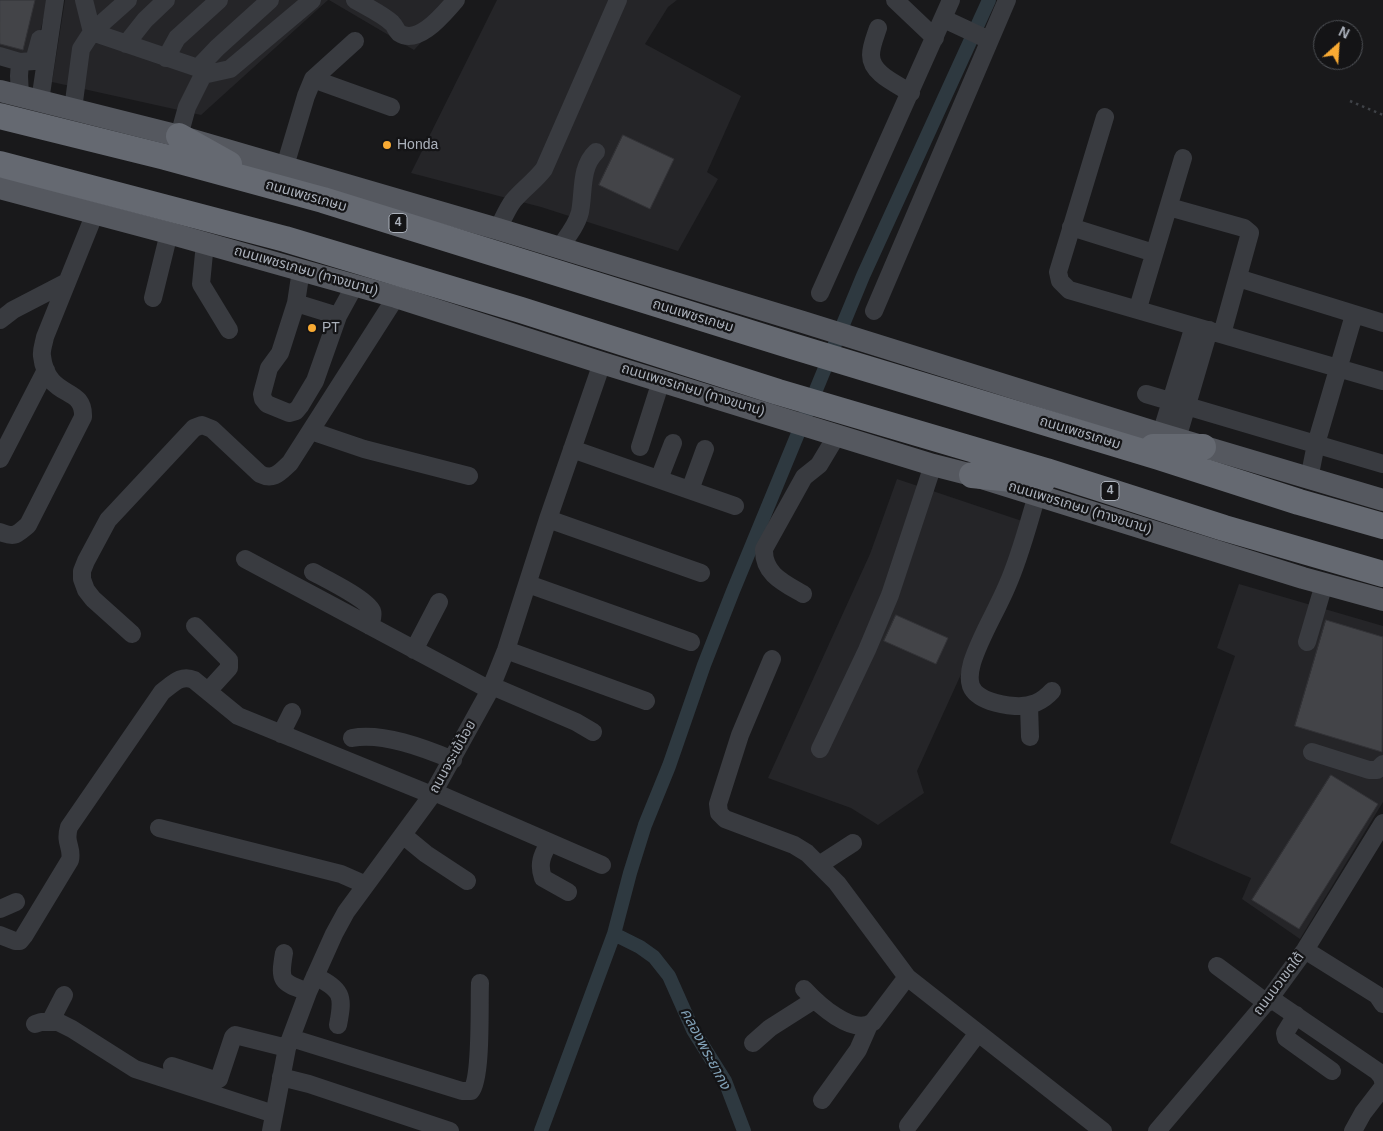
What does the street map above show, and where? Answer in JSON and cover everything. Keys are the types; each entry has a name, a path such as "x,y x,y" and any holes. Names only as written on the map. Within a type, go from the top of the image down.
{"highway":[{"name":"ถนนเพชรเกษม","path":"0,116 165,157 323,200 792,346 852,351 1120,445 1299,502 1383,526"},
{"path":"179,136 264,184"},
{"name":"4","path":"0,164 285,239 521,310 834,425 1090,485 1224,528 1383,574"},
{"path":"1120,445 1168,448 1203,447"},
{"path":"972,475 1059,485 1090,485"}],"main road":[{"name":"4","path":"20,96 179,136 560,247 803,322 852,351 1169,436 1383,500"},
{"name":"ถนนเพชรเกษม (ทางขนาน)","path":"0,188 355,285 661,381 772,402"},
{"name":"ถนนเพชรเกษม (ทางขนาน)","path":"834,425 933,465 972,475 1324,584 1383,600"}],"street":[{"path":"0,56 20,62 32,62 37,56 49,0"},
{"path":"20,96 56,0"},
{"path":"84,0 92,32"},
{"path":"73,109 81,49 92,32 128,0"},
{"path":"126,44 145,20 166,0"},
{"path":"166,58 177,38 219,0"},
{"path":"179,136 200,71 217,48 270,0"},
{"path":"92,32 200,71 230,69 312,0"},
{"path":"355,0 377,5 399,32 410,36 416,36 426,30 456,0"},
{"path":"498,229 512,202 537,179 544,169 618,0"},
{"path":"895,0 935,38"},
{"path":"820,293 935,38 949,22 952,0"},
{"path":"874,311 985,38 1007,0"},
{"path":"949,22 985,38"},
{"path":"878,28 872,47 872,62 884,76 911,93"},
{"path":"285,166 313,79 355,41"},
{"path":"20,62 20,96"},
{"path":"313,79 391,108"},
{"path":"1105,118 1070,227 1058,272 1060,281 1069,290 1138,308 1383,381"},
{"path":"560,247 573,228 580,213 582,186 586,169 591,156 596,152"},
{"path":"1138,308 1183,158"},
{"path":"1169,207 1248,230 1250,236 1238,278 1208,330 1179,404 1169,436"},
{"path":"0,532 9,536 16,535 28,525 83,417 84,408 80,400 53,382 46,370 41,354 45,337 95,213"},
{"path":"1070,227 1154,253"},
{"path":"153,298 169,233"},
{"path":"205,243 202,284 229,330"},
{"path":"301,270 296,303 280,353 269,368 262,394 267,404 289,413 296,411 316,381 338,316 355,285"},
{"path":"1238,278 1383,323"},
{"path":"0,320 13,310 67,282"},
{"path":"132,634 93,599 86,590 82,579 82,571 86,561 108,520 194,428 202,425 212,429 260,474 266,477 275,476 290,463 396,297"},
{"path":"296,303 338,316"},
{"path":"1309,479 1316,444 1354,315"},
{"name":"ถนนจระเข้น้อย","path":"272,1123 289,1043 334,934 346,912 433,794 491,688 506,650 548,519 602,363"},
{"path":"0,459 46,370"},
{"path":"640,447 661,381"},
{"path":"1146,394 1383,464"},
{"path":"803,594 774,576 768,568 764,549 804,477 820,465 834,425"},
{"path":"310,431 364,449 469,476"},
{"path":"659,479 673,444"},
{"path":"572,449 735,506"},
{"path":"690,490 705,449"},
{"path":"820,749 867,650 890,595 933,465"},
{"path":"1037,495 1008,585 975,655 970,676 972,688 980,696 992,702 1014,706 1029,705 1045,699 1052,690"},
{"path":"548,519 701,573"},
{"path":"245,559 414,650 491,688 576,722 593,732"},
{"path":"313,572 355,596 371,608 373,616 370,626"},
{"path":"528,584 691,642"},
{"path":"1307,642 1324,584"},
{"path":"414,650 439,602"},
{"path":"195,626 229,660 229,668 208,691"},
{"path":"506,650 646,702"},
{"path":"772,659 740,735 718,804 719,813 726,819 794,845 807,853 837,883 907,977 1103,1131"},
{"path":"0,935 15,941 20,941 24,936 70,860 71,854 66,839 69,828 162,692 182,677 194,680 238,716 433,794 602,865"},
{"path":"1029,705 1030,737"},
{"path":"281,734 292,712"},
{"path":"352,738 362,736 386,739 437,753 453,760"},
{"path":"1312,752 1369,770 1377,770 1383,764"},
{"name":"ถนนนวเขตใต้","path":"1162,1129 1268,1000 1304,950 1383,823"},
{"path":"160,828 341,874 366,885"},
{"path":"403,835 426,854 467,881"},
{"path":"549,843 542,855 541,872 543,878 568,892"},
{"path":"819,865 853,843"},
{"path":"1304,950 1381,998"},
{"path":"284,953 280,972 285,982 333,986 338,991 341,1010 338,1025"},
{"path":"1217,966 1268,1000 1296,1015 1377,1071 1383,1081"},
{"path":"822,1100 858,1050 869,1025 907,977"},
{"path":"172,1066 215,1080 219,1079 233,1037 236,1035 289,1043 462,1091 471,1091 474,1085 478,1060 480,983"},
{"path":"64,995 43,1023 58,1022 135,1069 272,1123"},
{"path":"753,1043 809,995 838,1018 855,1024 869,1025"},
{"path":"1296,1015 1285,1033 1286,1038 1332,1071"},
{"path":"908,1126 978,1033"},
{"path":"281,1076 450,1131"},
{"path":"1353,1131 1363,1113 1383,1087"}],"path":[{"path":"1350,101 1383,115"}],"shaded area":[{"path":"0,0 48,0 31,68 0,61"},
{"path":"65,0 328,0 201,115 52,82"},
{"path":"329,0 461,0 414,50"},
{"path":"497,0 677,0 668,7 645,44 741,96 707,172 718,179 678,251 541,207 411,173"},
{"path":"897,479 1022,521 1008,571 917,771 924,793 878,825 851,808 768,778 870,554"},
{"path":"1239,584 1383,626 1383,802 1300,939 1242,899 1251,878 1170,843 1235,656 1217,648"}],"building":[{"path":"0,0 35,0 23,50 0,44"},
{"path":"623,135 674,159 650,209 599,185"},
{"path":"896,615 948,638 936,664 884,641"},
{"path":"1326,620 1383,637 1382,752 1295,726"},
{"path":"1331,775 1378,804 1299,929 1252,900"}],"waterway":[{"path":"541,1131 614,934 645,825 669,766 704,665 733,591 863,276 989,0"},
{"name":"คลองพระยากง","path":"614,934 640,947 654,957 669,976 693,1030 725,1081 744,1131"}],"place":[{"name":"Honda","path":"387,145"},
{"name":"PT","path":"312,328"}]}
